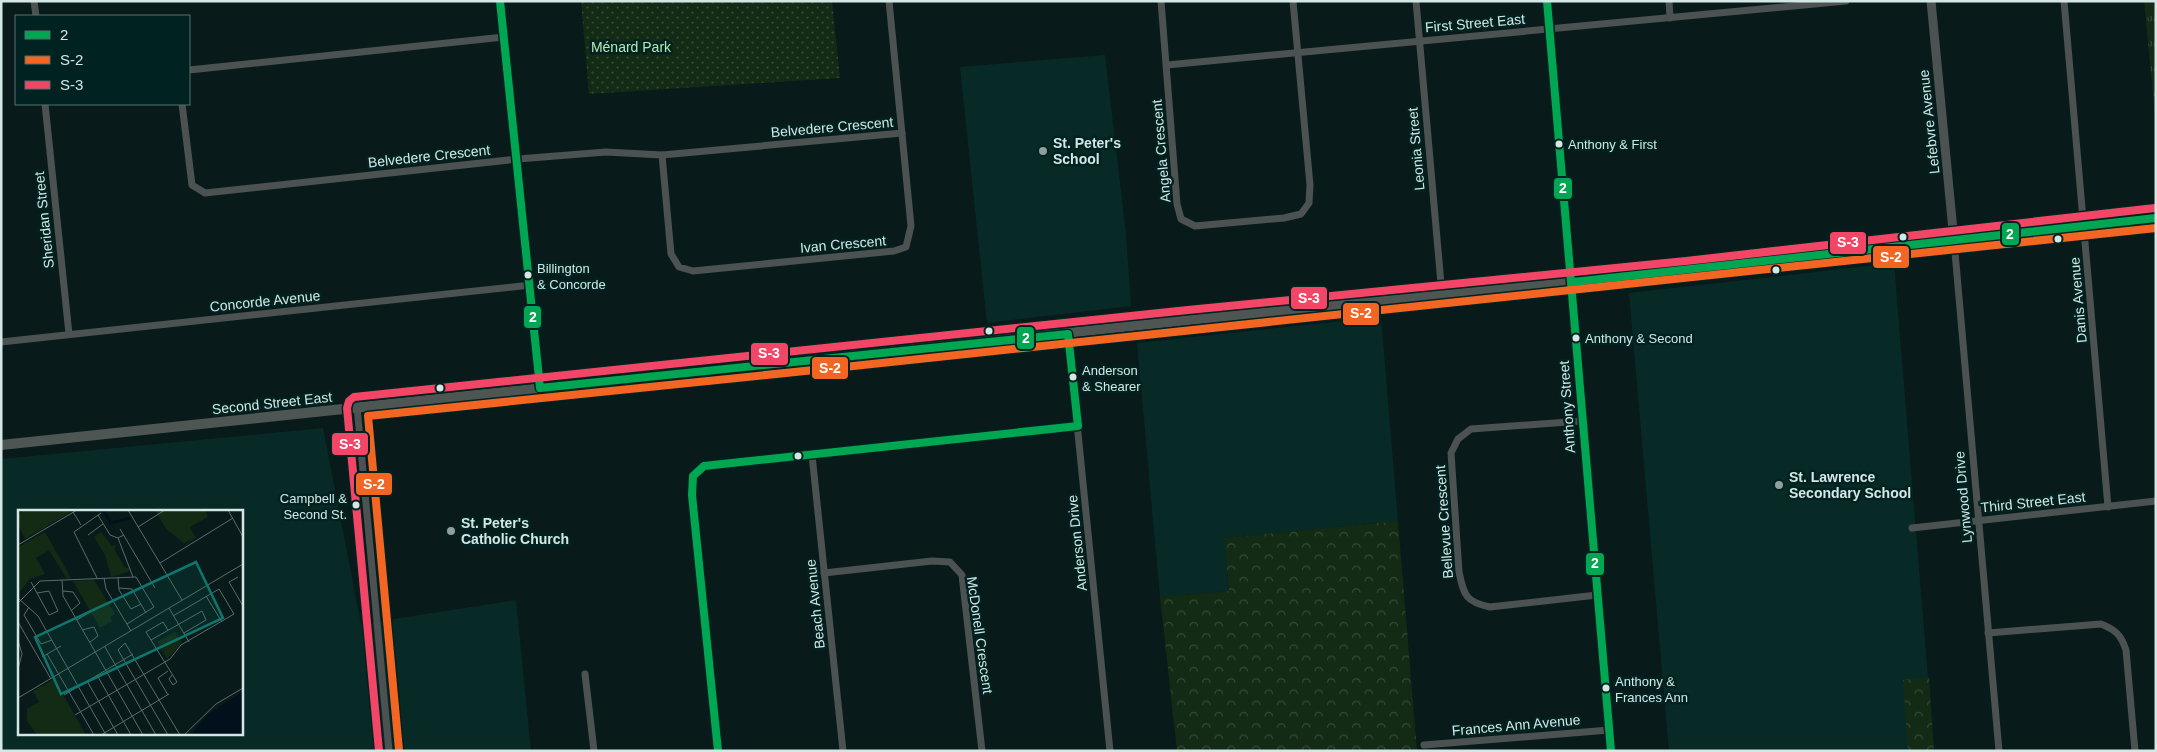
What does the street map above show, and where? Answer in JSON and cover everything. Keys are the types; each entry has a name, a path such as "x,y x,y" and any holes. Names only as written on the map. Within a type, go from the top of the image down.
{"main road":[{"name":"Second Street East","path":"1,445 1573,282 2156,218"}],"street":[{"path":"34,1 36,15"},
{"path":"500,1 518,158 540,388"},
{"name":"Ivan Crescent","path":"662,155 671,254 679,267 693,271 894,252 906,247 911,226 889,1"},
{"path":"1161,1 1167,65"},
{"path":"1293,1 1298,53"},
{"name":"Leonia Street","path":"1416,1 1442,295"},
{"name":"Anthony Street","path":"1547,1 1573,282 1582,421 1611,751"},
{"path":"1669,1 1670,18"},
{"name":"First Street East","path":"1167,65 1670,18 1806,3 1846,1"},
{"name":"Lefebvre Avenue","path":"1931,1 1954,241"},
{"name":"Danis Avenue","path":"2064,1 2108,507"},
{"path":"190,70 504,37"},
{"name":"Angela Crescent","path":"1167,65 1177,204 1181,219 1195,226 1284,218 1301,214 1309,203 1310,185 1298,53"},
{"name":"Sheridan Street","path":"45,105 68,334"},
{"name":"Belvedere Crescent","path":"182,105 192,185 205,193 518,158 606,152 662,155 902,133"},
{"name":"Lynwood Drive","path":"1954,241 1999,751"},
{"name":"Concorde Avenue","path":"1,342 531,286"},
{"name":"Anderson Drive","path":"1068,334 1110,751"},
{"path":"357,408 389,751"},
{"name":"Bellevue Crescent","path":"1582,421 1471,429 1458,439 1451,453 1459,572 1463,591 1474,604 1490,607 1597,595"},
{"path":"718,751 692,495 693,476 704,466 1078,426"},
{"name":"Beach Avenue","path":"812,455 843,751"},
{"name":"Third Street East","path":"1912,528 2156,501"},
{"name":"McDonell Crescent","path":"824,573 932,561 950,562 962,575 982,751"},
{"path":"1988,633 2101,624 2115,630 2122,637 2126,650 2135,751"},
{"path":"585,674 594,751"},
{"name":"Frances Ann Avenue","path":"1424,744 1609,730"}],"shaded area":[{"name":"St. Peter's School","path":"1105,55 1126,234 1131,306 987,323 960,67"},
{"name":"St. Lawrence Secondary School","path":"1894,263 1934,751 1669,751 1629,293"},
{"path":"1381,317 1398,521 1224,538 1229,591 1160,597 1137,343"},
{"path":"323,428 361,624 516,600 531,751 1,751 1,459"}],"green space":[{"name":"Ménard Park","path":"581,1 832,1 840,78 589,94"},
{"path":"2144,1 2156,1 2156,126"},
{"path":"1398,521 1417,751 1177,751 1160,597 1229,591 1224,538"},
{"path":"1929,677 1934,751 1908,751 1903,680"}],"transit line":[{"name":"2","path":"500,1 540,388 1068,334 1078,426 704,466 693,476 692,495 718,751"},
{"name":"2","path":"1547,1 1611,751"},
{"name":"S-3","path":"379,751 347,408 349,401 354,397 1188,310 1686,261 2155,208"},
{"name":"2","path":"1573,282 2156,218"},
{"name":"S-2","path":"399,750 368,416 1486,301 2156,228"}],"place":[{"name":"Anthony & First","path":"1559,144"},
{"name":"St. Peter's School","path":"1043,151"},
{"name":"Billington & Concorde","path":"528,275"},
{"name":"Anthony & Second","path":"1576,338"},
{"name":"Anderson & Shearer","path":"1073,377"},
{"name":"St. Lawrence Secondary School","path":"1779,485"},
{"name":"Campbell & Second St.","path":"356,505"},
{"name":"St. Peter's Catholic Church","path":"451,531"},
{"name":"Anthony & Frances Ann","path":"1606,688"}]}
